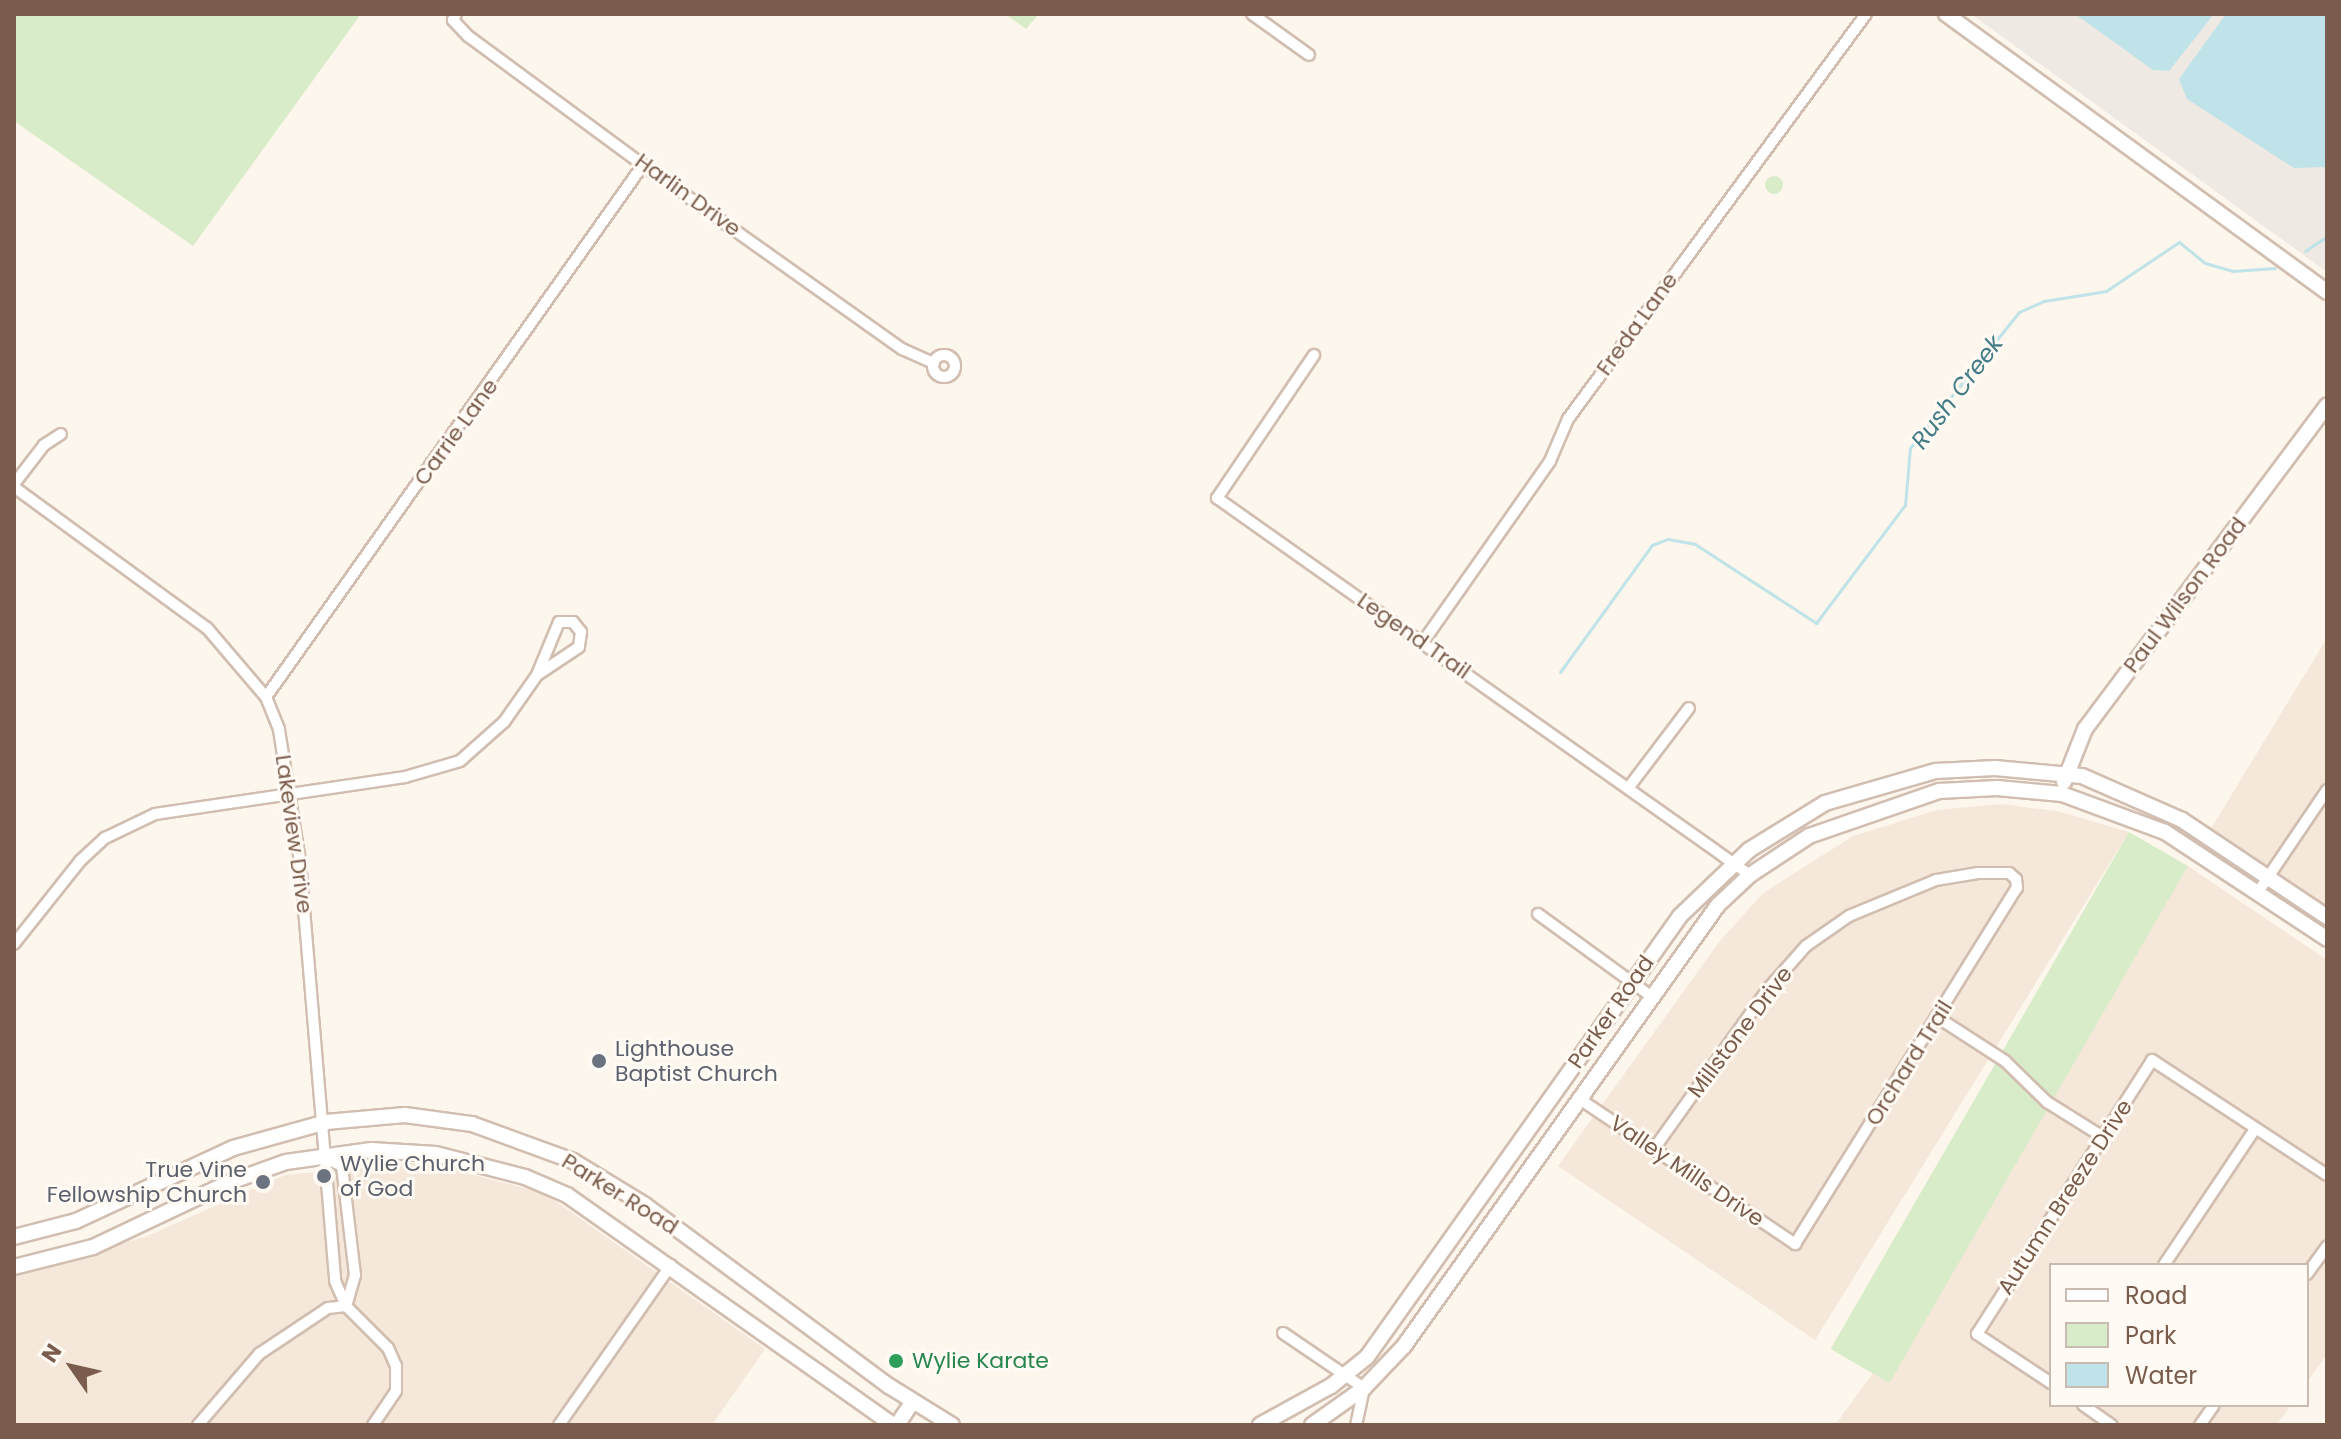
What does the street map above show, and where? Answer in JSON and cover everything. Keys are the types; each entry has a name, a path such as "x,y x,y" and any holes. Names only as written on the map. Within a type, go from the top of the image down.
{"main road":[{"path":"1946,14 2327,292"},
{"name":"Paul Wilson Road","path":"2062,794 2066,773 2085,729 2327,406"},
{"name":"Parker Road","path":"1260,1425 1344,1375 1392,1329 1680,916 1732,863 1782,825 1825,803 1890,781 1974,768 2066,773 2118,789 2182,820 2327,917"},
{"name":"Parker Road","path":"1312,1425 1364,1388 1419,1327 1578,1098 1718,905 1750,875 1837,823 1939,791 1997,788 2062,794 2137,818 2258,892 2327,939"},
{"name":"Parker Road","path":"14,1237 76,1221 233,1148 326,1122 442,1118 492,1129 573,1161 645,1205 942,1423"},
{"name":"Parker Road","path":"14,1267 93,1247 255,1171 325,1158 404,1151 472,1161 525,1177 567,1195 895,1425"},
{"path":"895,1425 912,1403"}],"street":[{"name":"Harlin Drive","path":"456,14 453,20 468,36 643,165 902,349 934,363"},
{"path":"1252,14 1309,55"},
{"name":"Freda Lane","path":"1423,642 1550,461 1568,419 1866,14"},
{"name":"Carrie Lane","path":"266,697 643,165"},
{"name":"Legend Trail","path":"1314,355 1217,498 1750,875"},
{"path":"14,486 44,445 61,434"},
{"name":"Lakeview Drive","path":"14,486 207,628 266,697 293,792 326,1122 325,1158 335,1281 346,1306"},
{"path":"14,944 57,887 105,838 155,814 405,777 460,761 504,722 537,675 552,631 559,622 573,622 581,632 579,647 537,675"},
{"path":"1629,787 1689,708"},
{"path":"2258,892 2327,790"},
{"name":"Millstone Drive","path":"1654,1149 1768,989 1806,946 1849,916 1936,880 1978,873 2009,873 2016,879"},
{"name":"Orchard Trail","path":"1795,1244 2017,888 2016,879"},
{"path":"1538,914 1651,996"},
{"path":"1937,1017 2005,1061 2047,1102 2103,1137"},
{"name":"Autumn Breeze Drive","path":"2049,1382 1977,1334 2152,1060 2255,1129"},
{"name":"Valley Mills Drive","path":"1578,1098 1795,1244"},
{"path":"2165,1263 2255,1129 2327,1175"},
{"path":"325,1158 342,1166 355,1275 346,1306"},
{"path":"2309,1271 2327,1246"},
{"path":"559,1425 671,1265"},
{"path":"198,1425 259,1354 328,1308 346,1306"},
{"path":"346,1306 388,1348 396,1366 396,1391 373,1425"},
{"path":"1283,1333 1364,1388 1356,1425"},
{"path":"2086,1407 2112,1425"},
{"path":"2200,1425 2213,1407"}],"shaded area":[{"path":"1971,14 2327,14 2327,272"},
{"path":"2327,638 2327,909 2210,830"},
{"path":"2001,804 2057,811 2129,832 1815,1340 1558,1166 1719,942 1763,893 1853,836 1937,810"},
{"path":"2188,866 2327,960 2327,1354 2309,1379 2309,1263 2049,1263 2049,1407 2290,1407 2277,1425 1835,1425 1889,1351"},
{"path":"422,1162 544,1193 765,1349 712,1425 14,1425 14,1270 145,1237 285,1175"}],"green space":[{"path":"14,14 361,14 193,246 14,121"},
{"path":"1005,14 1039,14 1026,29"},
{"path":"1774,176 1783,185 1774,194 1765,185"},
{"path":"2129,832 2188,866 1889,1383 1831,1349"}],"water":[{"path":"2075,14 2214,14 2169,71 2153,70"},
{"path":"2226,14 2327,14 2327,167 2294,168 2187,99 2179,79"}],"waterway":[{"name":"Rush Creek","path":"2305,251 2327,236"},
{"name":"Rush Creek","path":"1560,672 1652,545 1668,539 1695,544 1816,623 1905,505 1910,448 2019,312 2044,301 2106,291 2179,242 2205,263 2233,271 2275,268"}],"place":[{"name":"Lighthouse Baptist Church","path":"599,1061"},
{"name":"Wylie Church of God","path":"324,1176"},
{"name":"True Vine Fellowship Church","path":"263,1182"},
{"name":"Wylie Karate","path":"896,1361"}]}
